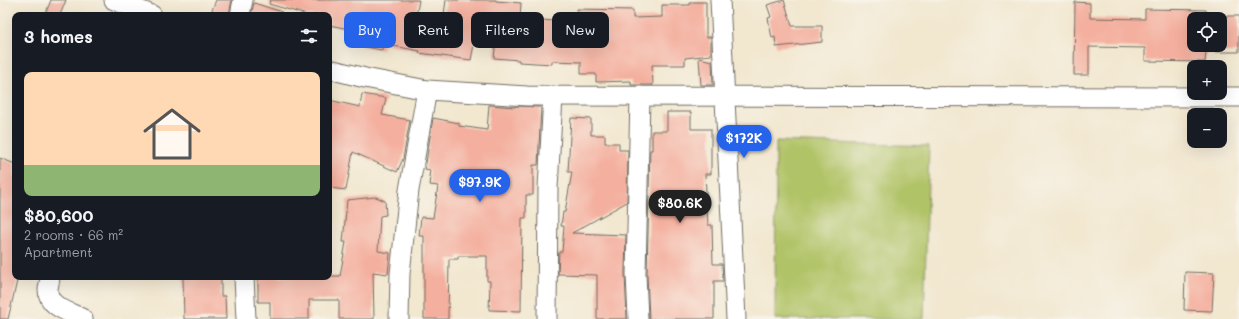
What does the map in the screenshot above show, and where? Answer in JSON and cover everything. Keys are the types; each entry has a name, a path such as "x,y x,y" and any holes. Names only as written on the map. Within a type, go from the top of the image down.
{"street":[{"path":"241,12 243,0"},
{"path":"720,0 736,319"},
{"path":"122,7 141,12"},
{"path":"332,70 427,90 527,96 1239,97"},
{"path":"399,319 400,274 409,190 427,90"},
{"path":"547,319 548,188 553,96"},
{"path":"638,319 636,274 640,96"},
{"path":"50,280 48,290 49,298 56,307 83,319"},
{"path":"244,280 246,319"}],"green space":[{"path":"776,141 929,146 924,319 775,319"}],"building":[{"path":"51,0 66,0 61,12 46,12"},
{"path":"216,0 232,0 230,12 211,12"},
{"path":"270,0 419,0 417,12 404,12 404,48 396,46 396,12 344,12 344,28 332,26 332,12 297,12 269,4"},
{"path":"446,0 496,0 521,3 520,12 471,12 471,48 473,48 471,60 419,53 420,51 404,48 463,48 463,12 444,12"},
{"path":"784,0 792,26 822,26 822,42 776,47 775,37 772,38 768,18 771,17 767,5"},
{"path":"690,2 706,2 706,37 711,37 711,55 685,58 685,65 652,65 653,85 631,85 631,81 596,82 596,74 581,74 581,62 552,61 552,64 519,62 519,60 494,58 495,48 544,48 544,20 552,21 552,48 609,48 609,12 577,12 577,9 633,10 633,18 662,17 662,5 690,5"},
{"path":"1075,2 1090,3 1090,18 1145,19 1145,9 1206,10 1206,12 1187,12 1187,52 1206,52 1205,60 1187,60 1187,62 1145,61 1145,48 1089,47 1089,75 1074,75"},
{"path":"254,3 282,12 252,12"},
{"path":"1227,16 1239,16 1239,52 1227,52"},
{"path":"372,48 382,48 382,50"},
{"path":"699,58 712,61 713,85 701,85"},
{"path":"362,94 386,98 382,115 410,120 403,159 397,172 353,152 346,190 332,188 332,101 360,107"},
{"path":"489,105 541,107 538,165 533,165 533,195 526,195 526,218 522,218 521,311 489,310 490,281 487,281 487,256 458,256 458,259 449,259 448,319 424,319 424,236 419,236 421,217 433,218 438,186 430,185 430,170 425,169 433,118 459,123 459,126 487,130"},
{"path":"667,112 691,112 691,129 711,129 711,174 705,174 708,225 712,225 713,264 722,264 723,281 714,281 714,319 649,319 647,274 650,150 652,150 652,131 667,131"},
{"path":"571,118 591,119 591,135 605,135 605,143 619,143 619,150 628,150 627,202 572,233 626,235 625,274 627,319 597,319 597,275 558,274 559,252 562,252 564,226 561,226 572,172 568,172"},
{"path":"0,158 12,163 12,280 17,280 8,319 0,319"},
{"path":"376,197 385,201 386,215 380,216 378,251 390,253 388,274 373,272 374,319 339,319 339,300 309,300 309,319 270,319 270,302 258,302 258,280 332,280 332,276 340,276 346,242 343,242 347,200"},
{"path":"1185,272 1214,273 1212,311 1184,310"},
{"path":"183,280 221,280 221,296 225,296 226,319 184,319"}]}
